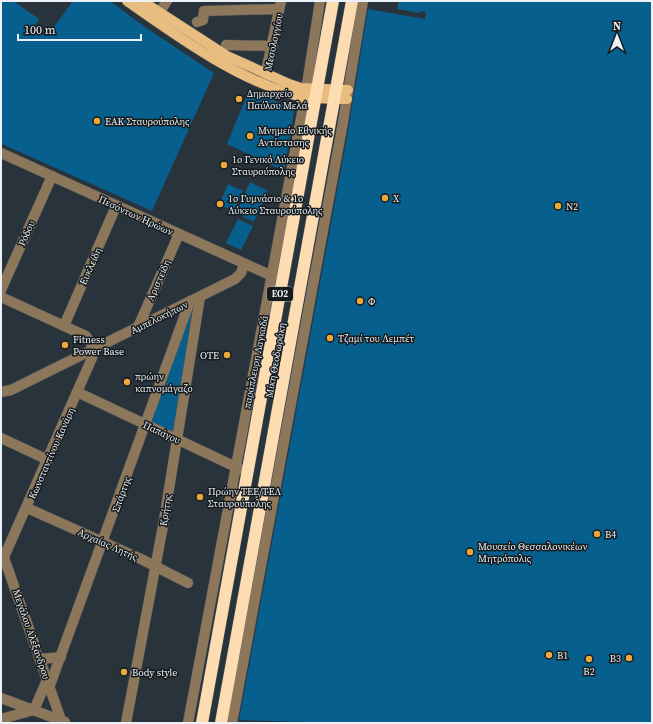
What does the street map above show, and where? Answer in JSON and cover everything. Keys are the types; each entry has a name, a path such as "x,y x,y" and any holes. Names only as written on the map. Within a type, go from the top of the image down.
{"highway":[{"name":"Μίκη Θεοδωράκη","path":"202,723 241,469 311,93 333,1"},
{"name":"Μίκη Θεοδωράκη","path":"221,723 290,372 341,94 352,1"}],"main road":[{"path":"127,1 157,16 225,60 294,95 311,93 341,94"},
{"path":"142,1 157,16"}],"street":[{"path":"157,16 167,1"},
{"name":"παράπλευρη Λαγκαδά","path":"188,723 241,469 272,276 311,93 320,1"},
{"path":"341,94 363,1"},
{"path":"197,22 203,20 204,11 280,5"},
{"name":"Μεσολογγίου","path":"265,79 280,5"},
{"path":"226,45 272,46"},
{"name":"Πεσόντων Ηρώων","path":"1,153 272,276"},
{"name":"Ρόδου","path":"1,290 52,176"},
{"name":"Ευκλείδη","path":"64,326 116,206"},
{"name":"Αριστείδη","path":"138,327 179,234"},
{"name":"Αμπελοκήπων","path":"1,392 11,390 235,279 241,273 244,264"},
{"name":"Κρήτης","path":"126,723 156,567 200,296"},
{"path":"1,297 86,336 94,348"},
{"name":"Σπάρτης","path":"34,710 61,657 190,301"},
{"name":"Κωνσταντίνου Κανάρη","path":"3,559 27,508 92,358 94,348"},
{"path":"232,723 290,372"},
{"name":"Παπάγου","path":"77,392 241,469"},
{"path":"1,438 48,460"},
{"name":"Αρχαίας Λητής","path":"27,508 103,542 188,583"},
{"name":"Μεγάλου Αλεξάνδρου","path":"3,559 64,722"},
{"path":"41,659 61,657"},
{"path":"1,698 64,722"},
{"path":"1,698 6,702 8,709 1,719"},
{"path":"1,719 34,710"}],"shaded area":[{"name":"EAK Σταυρούπολης","path":"1,1 17,1 16,3 39,19 33,30 47,36 73,1 110,1 145,27 214,73 152,211 2,144"},
{"path":"399,1 652,1 652,723 340,723 239,720 347,137 368,9 425,19 426,12 420,11 419,13 397,9"},
{"path":"249,90 293,108 294,112 284,171 227,144"},
{"path":"250,182 268,191 254,222 236,213"},
{"path":"228,184 243,191 234,211 219,205"},
{"path":"238,219 253,226 241,250 226,243"},
{"path":"200,297 177,439 146,425 190,301"}],"place":[{"name":"Δημαρχείο Παύλου Μελά","path":"239,99"},
{"name":"EAK Σταυρούπολης","path":"97,121"},
{"name":"Μνημείο Εθνικής Αντίστασης","path":"250,136"},
{"name":"1ο Γενικό Λύκειο Σταυρούπολης","path":"224,165"},
{"name":"Χ","path":"385,198"},
{"name":"1ο Γυμνάσιο & 1ο Λύκειο Σταυρούπολης","path":"220,204"},
{"name":"Ν2","path":"558,206"},
{"name":"Φ","path":"360,301"},
{"name":"Τζαμί του Λεμπέτ","path":"330,338"},
{"name":"Fitness Power Base","path":"65,345"},
{"name":"ΟΤΕ","path":"227,355"},
{"name":"πρώην καπνομάγαζο","path":"127,382"},
{"name":"Πρώην ΤΕΕ/ΤΕΛ Σταυρούπολης","path":"200,497"},
{"name":"Β4","path":"597,534"},
{"name":"Μουσείο Θεσσαλονικέων Μητρόπολις","path":"470,552"},
{"name":"Β1","path":"549,655"},
{"name":"Β3","path":"629,658"},
{"name":"Β2","path":"589,659"},
{"name":"Body style","path":"124,672"}]}
